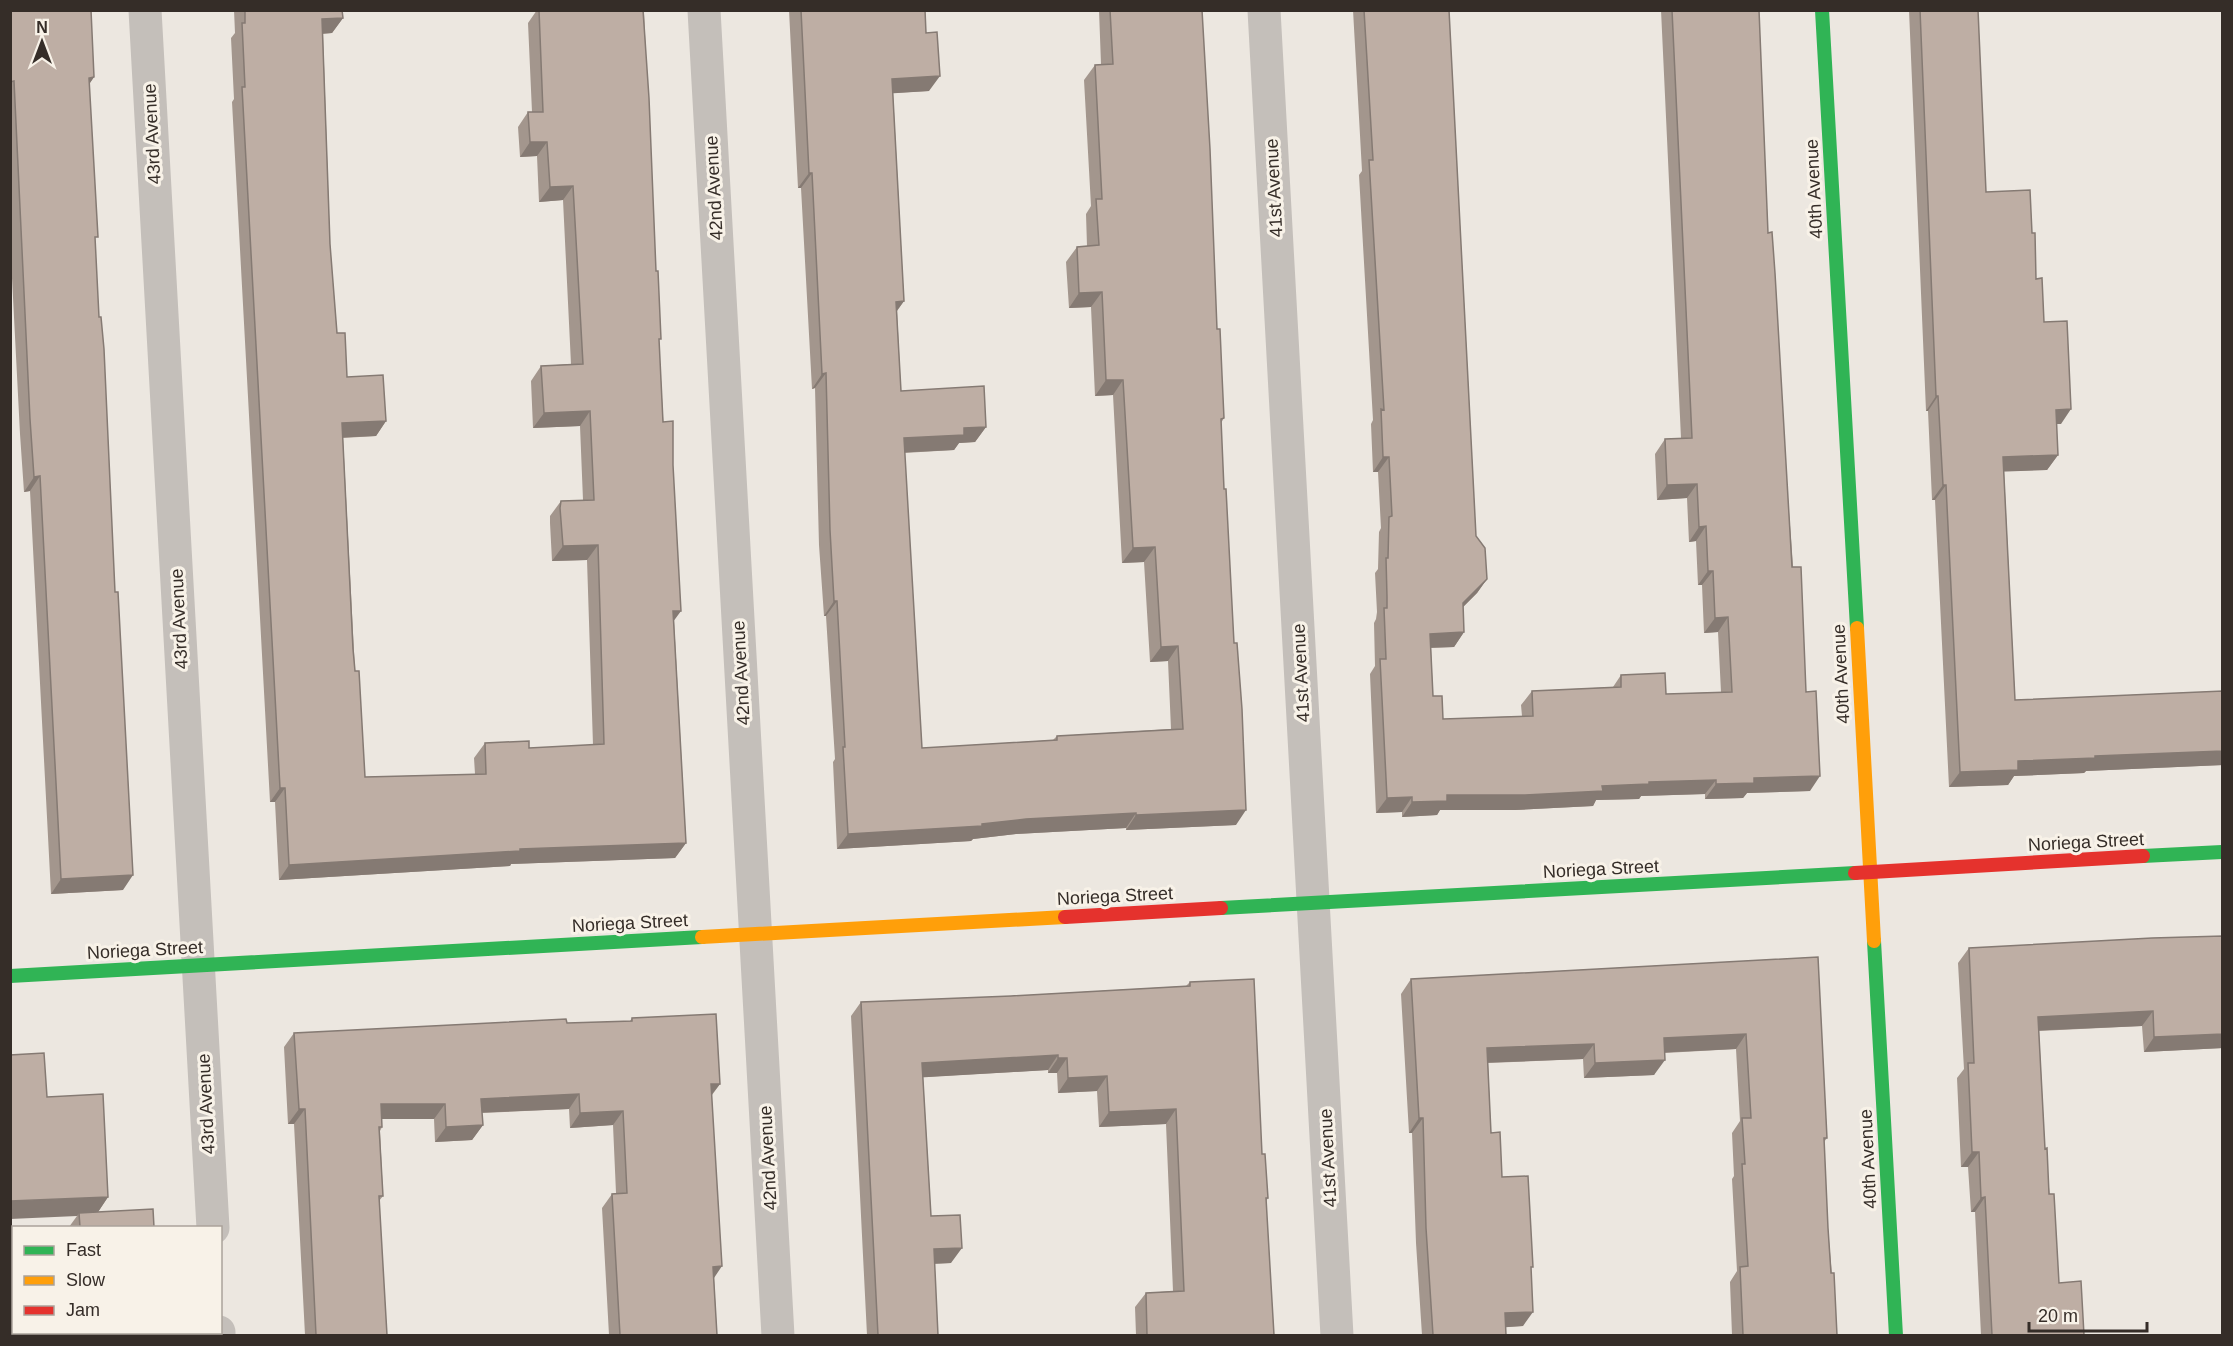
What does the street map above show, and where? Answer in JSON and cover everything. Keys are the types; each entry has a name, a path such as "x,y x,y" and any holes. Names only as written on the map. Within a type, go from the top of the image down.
{"street":[{"name":"43rd Avenue","path":"145,10 213,1226"},
{"name":"42nd Avenue","path":"704,10 778,1335"},
{"name":"41st Avenue","path":"1264,10 1337,1335"},
{"name":"40th Avenue","path":"1822,10 1896,1335"},
{"name":"Noriega Street","path":"10,976 2223,852"}],"building":[{"path":"10,10 91,10 94,77 89,78 98,237 95,237 99,317 101,317 104,349 115,592 118,592 133,875 61,879 40,476 34,477 14,81 10,82"},
{"path":"245,10 342,10 343,18 322,19 330,244 337,333 345,333 347,377 383,375 386,421 342,423 353,649 355,671 359,671 365,777 486,774 485,743 529,741 529,748 604,744 598,545 563,546 560,508 561,501 594,500 590,411 544,413 541,366 583,364 573,186 550,187 547,142 530,142 528,112 543,112 539,10 643,10 656,271 658,271 663,422 673,421 673,465 681,611 673,611 686,843 520,849 520,851 289,865 285,788 280,788 242,87 245,87 242,23 245,23"},
{"path":"801,10 925,10 926,33 937,32 940,76 892,79 904,301 896,302 901,391 984,386 986,427 964,428 964,435 904,438 922,748 1057,740 1057,736 1183,729 1178,646 1161,647 1155,547 1133,548 1123,380 1106,380 1102,292 1079,293 1077,247 1099,245 1096,199 1102,199 1095,65 1113,64 1110,10 1202,10 1217,329 1220,329 1224,489 1226,489 1234,643 1237,643 1242,709 1246,810 1026,819 982,824 982,826 848,834 837,601 834,601 830,530 826,373 822,374"},
{"path":"1364,10 1449,10 1476,536 1485,548 1487,579 1463,603 1464,632 1430,634 1433,696 1442,696 1443,719 1533,716 1532,691 1621,687 1621,675 1665,673 1666,694 1732,692 1728,617 1715,618 1713,571 1708,571 1706,526 1699,527 1697,484 1667,485 1665,439 1692,438 1672,10 1759,10 1768,233 1772,232 1792,567 1801,567 1806,692 1816,691 1820,776 1754,778 1754,783 1716,784 1716,780 1649,782 1649,784 1602,786 1603,791 1525,795 1447,795 1447,801 1412,802 1412,797 1387,798 1380,659 1386,659 1384,608 1387,608 1386,558 1388,558 1389,517 1392,516 1389,457 1383,457 1381,409 1384,410 1369,160 1373,160"},
{"path":"1920,10 1978,10 1986,192 2030,190 2032,233 2035,233 2036,279 2042,278 2044,322 2067,321 2071,409 2056,410 2058,455 2003,457 2015,700 2223,691 2223,751 2018,761 2018,770 1960,772 1946,485 1943,485 1938,396 1936,396"},
{"path":"2223,936 2223,1034 2154,1037 2153,1011 2038,1017 2045,1149 2047,1148 2049,1194 2054,1194 2059,1283 2081,1281 2084,1335 1992,1335 1985,1197 1981,1198 1979,1152 1972,1152 1968,1063 1974,1063 1969,948"},
{"path":"1818,957 1827,1138 1824,1138 1828,1228 1831,1273 1834,1273 1837,1335 1743,1335 1740,1267 1748,1266 1742,1164 1745,1164 1742,1118 1751,1118 1746,1034 1664,1038 1665,1060 1595,1063 1594,1044 1487,1048 1491,1133 1500,1132 1502,1177 1528,1176 1533,1312 1505,1313 1506,1335 1433,1335 1426,1228 1423,1118 1419,1118 1411,979"},
{"path":"1254,979 1262,1154 1265,1154 1268,1198 1266,1198 1274,1335 1147,1335 1146,1293 1184,1291 1176,1109 1109,1112 1107,1076 1068,1078 1067,1058 1058,1058 1058,1055 922,1063 931,1216 960,1215 962,1248 934,1249 938,1335 878,1335 861,1002 1190,986 1190,982"},
{"path":"716,1014 720,1084 711,1084 722,1266 713,1267 717,1335 620,1335 612,1194 627,1193 623,1111 580,1113 579,1094 481,1099 483,1125 446,1127 445,1104 381,1104 382,1127 379,1127 383,1196 379,1196 387,1335 316,1335 305,1109 299,1109 294,1033 566,1019 567,1023 632,1021 632,1018"},
{"path":"44,1053 47,1097 103,1094 108,1197 10,1201 10,1055"},
{"path":"153,1209 154,1226 80,1226 79,1213"},
{"path":"53,1334 158,1334 158,1335"}],"traffic: fast":[{"path":"1822,10 1857,628"},
{"path":"2143,856 2222,852"},
{"path":"1221,908 1855,873"},
{"path":"10,976 702,937"},
{"path":"1874,941 1896,1336"}],"traffic: slow":[{"path":"1857,628 1874,941"},
{"path":"702,937 1065,917"}],"traffic: jam":[{"path":"1855,873 2143,856"},
{"path":"1065,917 1221,908"}]}
